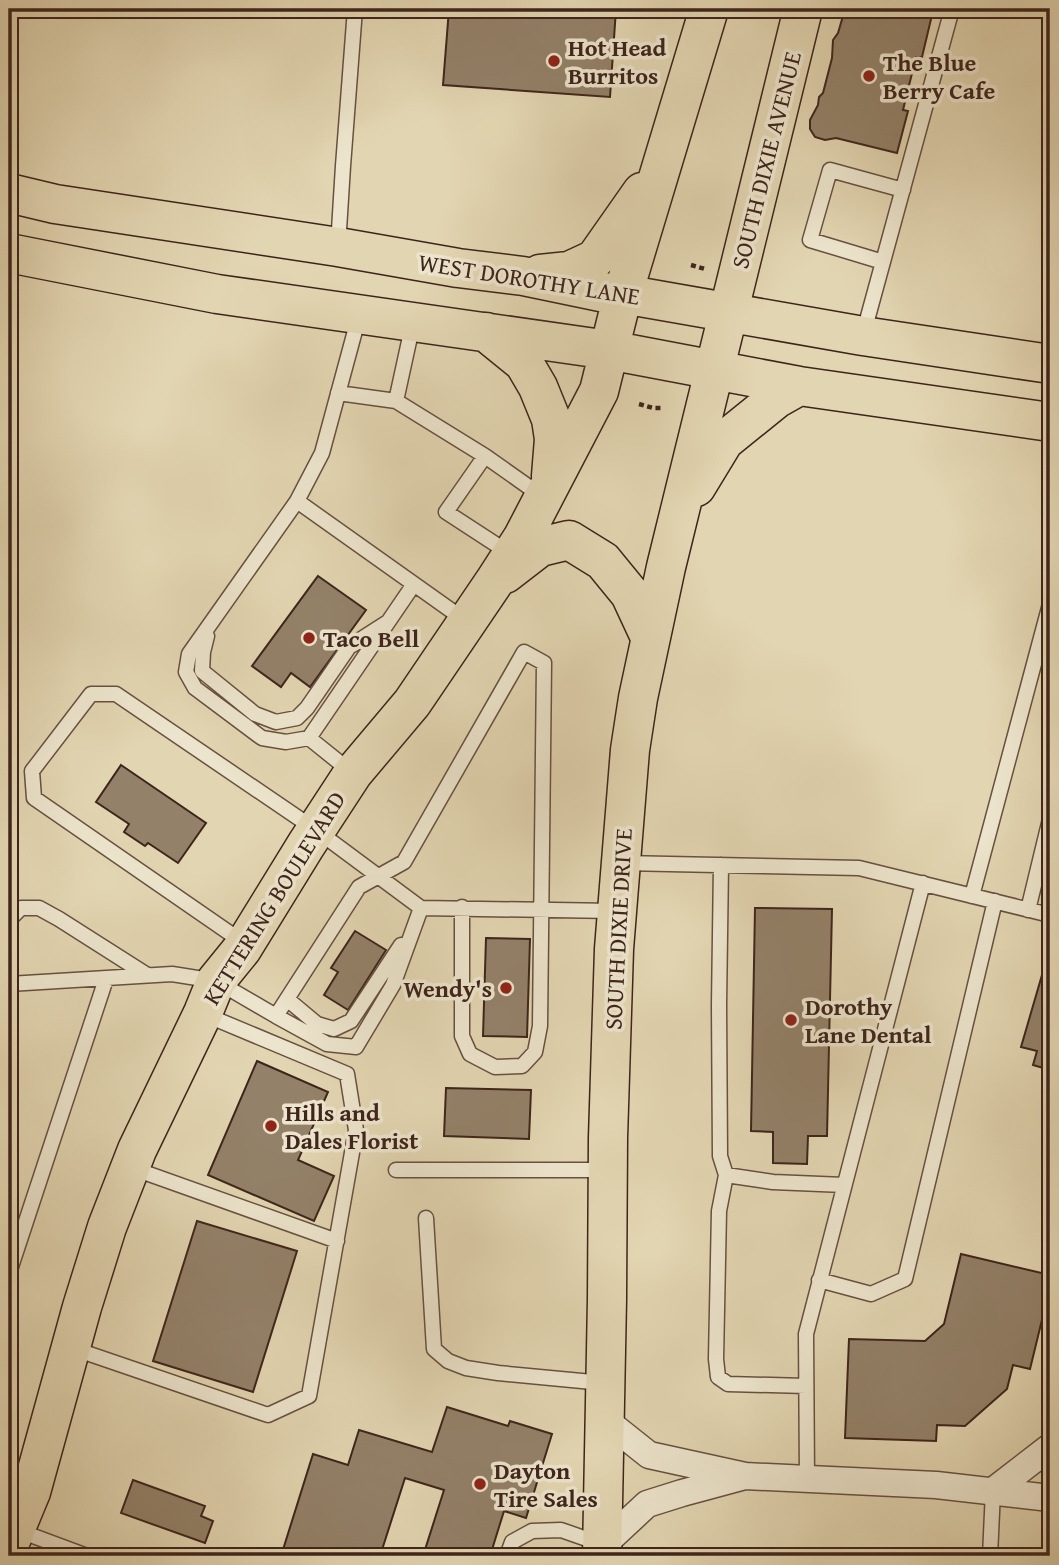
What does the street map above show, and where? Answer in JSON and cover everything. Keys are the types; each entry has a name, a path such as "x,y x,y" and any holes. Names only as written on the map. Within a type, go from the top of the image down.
{"main road":[{"path":"623,294 709,9"},
{"name":"SOUTH DIXIE AVENUE","path":"728,312 803,9"},
{"path":"523,275 569,271 595,259 661,165"},
{"name":"WEST DOROTHY LANE","path":"9,193 55,204 458,268 523,275 600,292 1050,364"},
{"path":"9,253 217,293 609,350 799,386 1050,422"},
{"name":"KETTERING BOULEVARD","path":"14,1521 31,1492 107,1227 130,1168 210,997 353,773 412,703 509,566 599,391 623,294"},
{"name":"SOUTH DIXIE DRIVE","path":"603,1551 608,1170 614,962 631,750 650,638 728,312"},
{"path":"485,332 524,363 538,387 551,419 554,439 547,490"},
{"path":"678,515 724,442 776,399 799,386"},
{"path":"509,566 540,547 569,540 603,561 630,594 650,638"}],"street":[{"path":"606,1402 649,1455 746,1476 936,1485 1050,1498"},
{"path":"993,1491 1050,1447"},
{"path":"603,1551 647,1504 746,1476"}],"lane":[{"path":"338,247 355,9"},
{"path":"863,336 952,9"},
{"path":"883,262 810,240 813,229 830,170 903,190"},
{"path":"359,314 322,453 297,501 189,654 186,672 195,688 262,738 286,742 309,738 414,584"},
{"path":"396,401 413,322"},
{"path":"338,393 396,401 485,456 547,490"},
{"path":"485,456 446,512 509,566"},
{"path":"297,501 467,622"},
{"path":"972,896 1050,604"},
{"path":"211,624 203,652 202,671 254,714 276,722 297,718 307,708 349,647 388,622"},
{"path":"276,1016 359,887 404,862 524,652 544,663 540,1026 535,1052 522,1066 495,1067 470,1054 462,1036 462,907"},
{"path":"245,944 34,798 32,771 91,694 116,694 316,830 421,908 617,911"},
{"path":"309,738 353,773"},
{"path":"1028,910 1050,819"},
{"path":"621,863 859,868 1050,915"},
{"path":"721,865 720,1156 726,1175 719,1211 716,1359 718,1377 728,1384 806,1386"},
{"path":"807,1479 806,1334 923,883"},
{"path":"819,1280 871,1294 905,1279 995,901"},
{"path":"9,920 21,908 39,908 147,975"},
{"path":"210,997 276,1016 327,1044 356,1046 393,985 421,908"},
{"path":"287,999 317,1024 334,1028 351,1021 415,924"},
{"path":"9,984 172,974 347,1074 356,1130 309,1396 268,1415 71,1348"},
{"path":"10,1267 106,979"},
{"path":"130,1168 337,1241"},
{"path":"396,1170 608,1170"},
{"path":"726,1175 773,1182 844,1185"},
{"path":"426,1218 434,1349 448,1361 466,1368 498,1373 606,1402"},
{"path":"990,1556 993,1491"},
{"path":"14,1521 87,1556"},
{"path":"507,1556 512,1542 532,1531 561,1530 603,1551"}],"path":[{"path":"691,265 705,269"},
{"path":"639,404 661,408"}],"building":[{"path":"449,9 616,9 610,97 443,85"},
{"name":"The Blue Berry Cafe","path":"845,9 907,9 932,15 922,57 916,57 903,110 908,111 897,153 836,138 825,140 815,137 810,129 810,120 823,93 832,58 833,40 838,33"},
{"name":"Taco Bell","path":"318,576 366,610 310,687 291,673 281,687 252,666"},
{"path":"121,765 206,823 178,863 148,843 145,846 124,832 129,824 96,802"},
{"name":"Dorothy Lane Dental","path":"755,908 832,909 827,1136 808,1136 807,1164 773,1163 773,1132 751,1131"},
{"path":"355,931 386,950 348,1010 324,995 338,972 331,968"},
{"name":"Wendy's","path":"486,938 530,939 527,1037 483,1036"},
{"path":"1042,975 1050,977 1050,1070 1033,1065 1037,1051 1021,1047"},
{"name":"Hills and Dales Florist","path":"257,1061 328,1092 298,1160 334,1176 314,1221 208,1175"},
{"path":"446,1088 531,1090 529,1139 444,1136"},
{"path":"197,1221 297,1251 253,1392 153,1361"},
{"path":"961,1254 1050,1275 1050,1287 1030,1369 1013,1365 1007,1389 965,1426 937,1425 936,1441 845,1438 849,1339 925,1341 944,1324"},
{"name":"Dayton Tire Sales","path":"447,1407 508,1426 510,1421 552,1434 526,1518 504,1511 490,1556 423,1556 444,1490 405,1478 380,1556 281,1556 313,1454 348,1465 359,1430 432,1452"},
{"path":"133,1480 205,1506 201,1516 213,1521 205,1543 121,1513"},
{"path":"858,1550 958,1552 958,1556 858,1556"}],"place":[{"name":"Hot Head Burritos","path":"554,61"},
{"name":"The Blue Berry Cafe","path":"869,76"},
{"name":"Taco Bell","path":"309,638"},
{"name":"Wendy's","path":"506,988"},
{"name":"Dorothy Lane Dental","path":"791,1020"},
{"name":"Hills and Dales Florist","path":"271,1126"},
{"name":"Dayton Tire Sales","path":"480,1484"}]}
